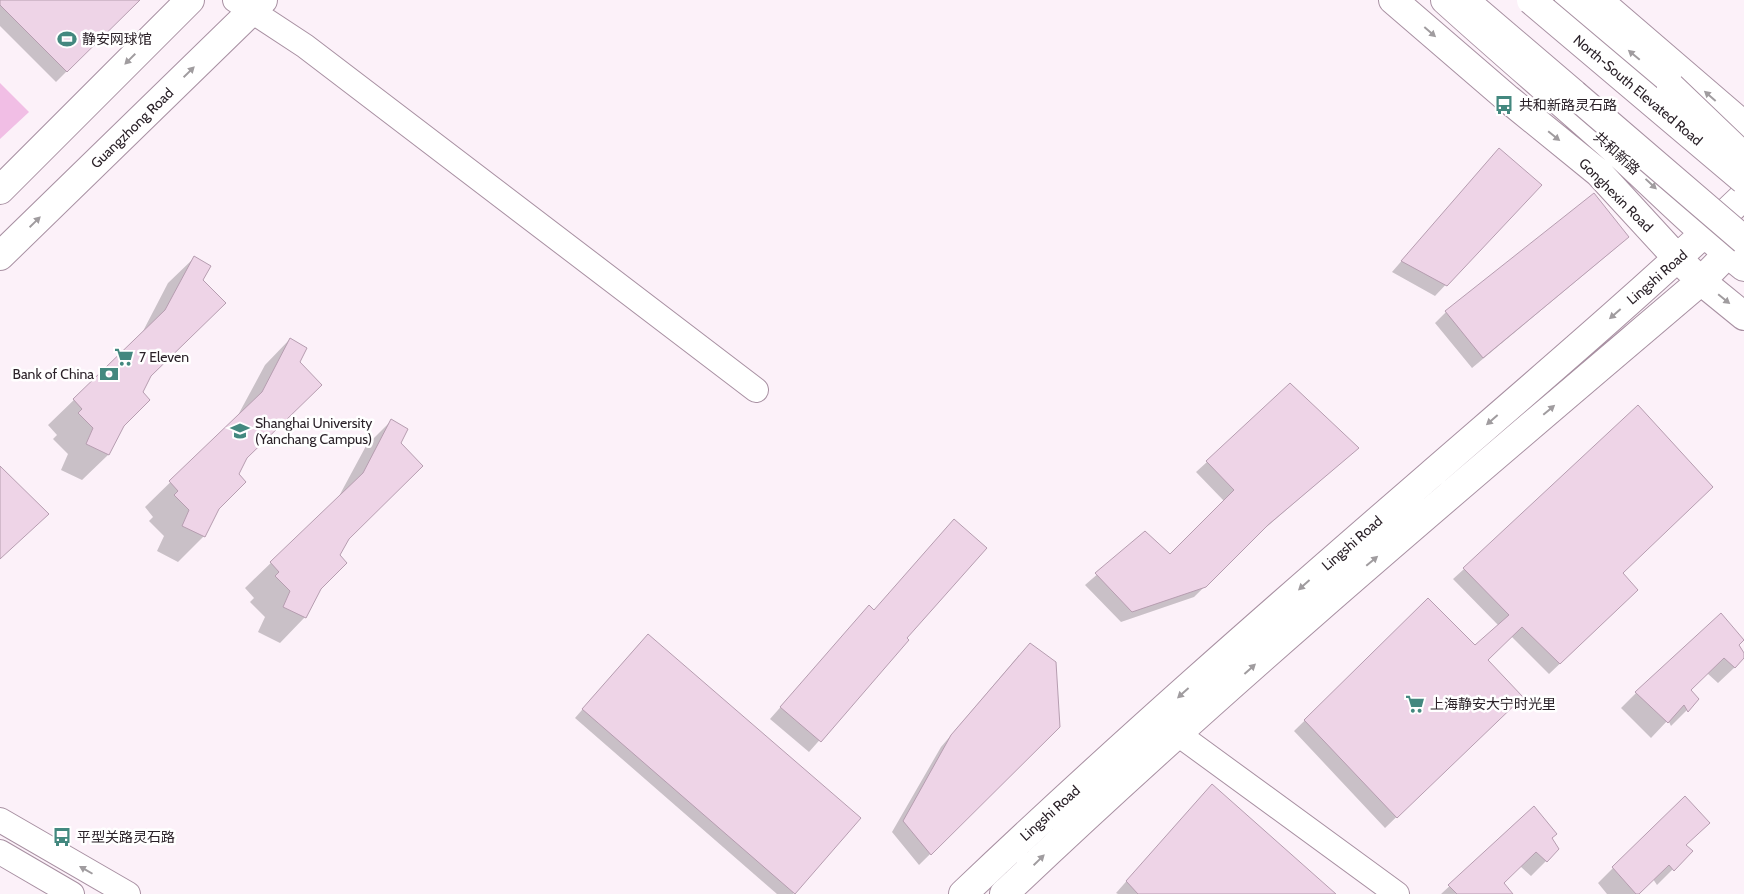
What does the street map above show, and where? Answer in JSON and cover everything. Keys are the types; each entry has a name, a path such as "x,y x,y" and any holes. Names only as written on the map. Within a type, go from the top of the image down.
{"main road":[{"path":"0,190 190,0"},
{"name":"Gonghexin Road","path":"1393,0 1599,173 1700,281 1744,316"},
{"name":"共和新路","path":"1445,0 1506,56 1606,142 1705,234 1740,249"},
{"path":"1455,0 1490,23"},
{"path":"1464,0 1740,249"},
{"name":"North-South Elevated Road","path":"1531,0 1744,180"},
{"path":"1542,0 1723,157 1744,167"},
{"path":"1569,0 1671,87 1744,157"},
{"path":"1598,0 1741,124 1744,130"},
{"name":"Guangzhong Road","path":"0,256 250,4"},
{"path":"1506,56 1522,110"},
{"name":"Lingshi Road","path":"963,894 1024,836 1316,574 1678,259 1744,196"},
{"name":"Lingshi Road","path":"1004,894 1062,839 1348,582 1700,281 1740,249"}],"street":[{"path":"250,4 756,390"},
{"path":"1178,734 1397,894"},
{"path":"0,820 128,894"},
{"path":"0,852 72,894"}],"shaded area":[{"path":"0,83 29,112 0,139"}],"building":[{"name":"静安网球馆","path":"0,0 140,0 67,72 0,5"},
{"path":"1499,148 1542,185 1447,286 1401,261"},
{"path":"1594,193 1629,237 1483,358 1445,311"},
{"path":"194,256 211,266 203,280 226,303 151,376 143,392 150,400 124,426 109,455 86,444 93,428 78,413 82,409 73,399 165,310"},
{"path":"290,338 307,348 300,362 322,385 247,458 239,474 246,482 219,509 205,537 182,526 189,510 174,495 178,491 169,481 262,392"},
{"path":"1290,383 1359,448 1268,525 1206,587 1132,612 1095,573 1145,531 1170,554 1234,490 1206,461"},
{"path":"1638,405 1713,487 1623,573 1638,590 1560,664 1522,627 1488,660 1523,697 1397,818 1304,720 1428,598 1475,645 1509,615 1463,568"},
{"path":"391,419 408,429 401,443 423,466 349,539 340,555 347,563 321,589 306,618 283,607 290,591 275,576 279,572 270,562 363,473"},
{"path":"0,466 49,514 0,559"},
{"path":"954,519 987,548 907,638 909,640 821,742 780,707 869,605 874,610"},
{"path":"1721,613 1744,640 1739,645 1744,653 1744,658 1735,668 1724,658 1691,690 1699,699 1688,712 1684,705 1668,723 1635,692"},
{"path":"648,634 861,818 795,894 582,709"},
{"path":"1030,643 1056,662 1060,727 931,855 903,821 951,735"},
{"path":"1212,784 1336,894 1138,894 1126,881"},
{"path":"1685,796 1710,823 1686,845 1693,851 1674,871 1669,865 1639,894 1636,894 1612,867"},
{"path":"1534,806 1557,834 1552,838 1559,849 1547,862 1536,852 1504,883 1513,894 1457,894 1448,885"}],"place":[{"name":"静安网球馆","path":"67,39"},
{"name":"共和新路灵石路","path":"1504,105"},
{"name":"7 Eleven","path":"124,357"},
{"name":"Bank of China","path":"109,374"},
{"name":"Shanghai University (Yanchang Campus)","path":"240,431"},
{"name":"上海静安大宁时光里","path":"1415,704"},
{"name":"平型关路灵石路","path":"62,837"}]}
